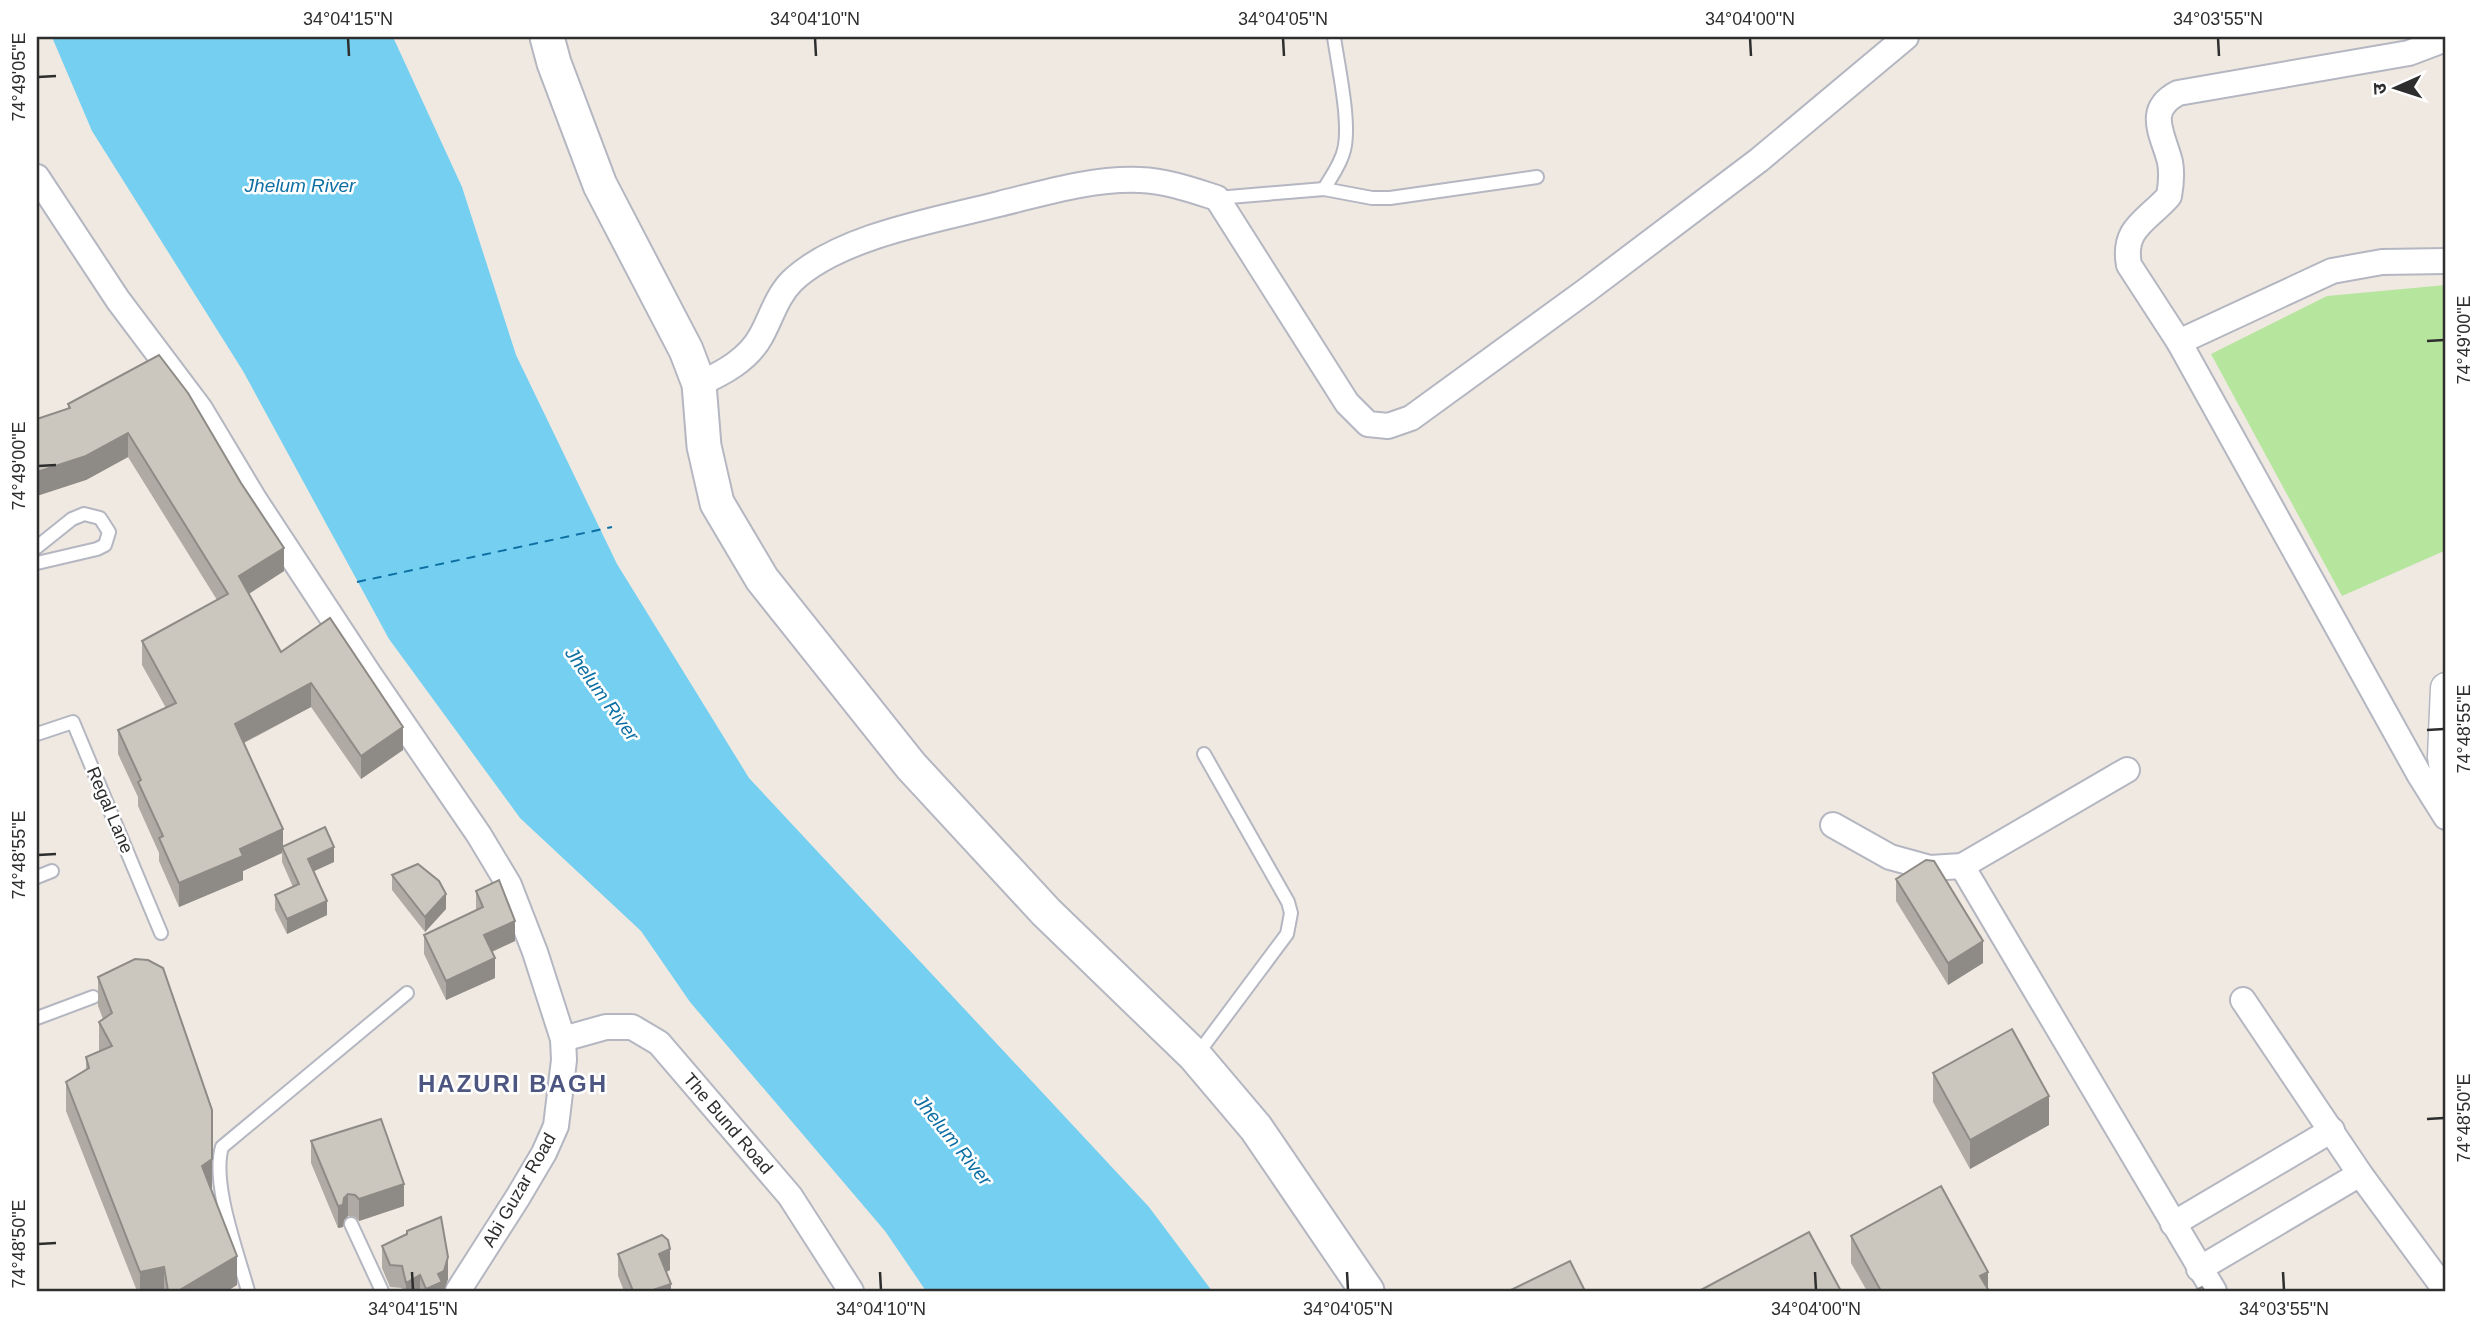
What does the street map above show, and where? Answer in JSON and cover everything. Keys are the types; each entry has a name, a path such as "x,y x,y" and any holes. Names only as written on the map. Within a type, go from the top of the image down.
{"main road":[{"path":"547,37 600,184 686,350 699,384 704,446 717,503 762,579 911,765 1046,912 1195,1056 1256,1128 1367,1291"}],"street":[{"path":"699,384 723,373 746,356 760,339 776,304 790,282 814,264 864,241 1013,201 1061,189 1138,180 1164,182 1217,198 1347,403 1368,424 1388,426 1411,418 1587,290 1759,160 1906,37"},
{"path":"2446,39 2409,53 2178,93 2161,106 2159,127 2171,164 2169,196 2137,227 2127,242 2126,251 2129,265 2179,342 2419,774 2446,817"},
{"name":"Abi Guzar Road","path":"37,177 118,300 200,409 254,499 354,652 480,835 509,885 535,952 563,1039 564,1060 556,1126 544,1153 458,1291"},
{"path":"2179,342 2332,271 2382,262 2446,261"},
{"path":"2446,688 2443,757 2446,775"},
{"path":"1833,825 1890,856 1930,868 1962,866 2127,770"},
{"path":"1962,866 2214,1291"},
{"path":"2243,1000 2360,1174 2446,1291"},
{"name":"The Bund Road","path":"563,1039 606,1027 632,1027 659,1044 790,1196 851,1291"},
{"path":"2173,1224 2332,1130"},
{"path":"2199,1269 2360,1174"}],"lane":[{"path":"1324,189 1338,166 1344,150 1346,132 1334,37"},
{"path":"1217,198 1324,189 1372,198 1390,198 1537,177"},
{"path":"37,547 72,519 84,514 100,518 109,532 105,545 97,549 37,563"},
{"name":"Regal Lane","path":"37,733 73,722 161,933"},
{"path":"1195,1056 1287,934 1291,913 1284,895 1204,754"},
{"path":"37,877 52,871"},
{"path":"248,1291 222,1194 219,1168 222,1147 407,993"},
{"path":"37,1018 93,998"},
{"path":"351,1224 382,1291"}],"green space":[{"path":"2446,285 2444,551 2342,596 2211,354 2327,296"}],"water":[{"name":"Jhelum River","path":"52,37 393,37 462,187 516,355 617,564 749,778 1149,1207 1212,1291 926,1291 885,1231 690,1002 641,931 520,818 389,639 243,371 92,131"}],"building":[{"path":"159,355 188,393 241,483 284,548 239,576 281,652 330,618 403,727 361,756 311,683 235,724 283,829 240,849 243,856 179,883 159,838 163,836 138,782 141,780 118,730 176,703 142,641 228,594 128,433 86,456 37,472 37,419 70,408 68,404"},
{"path":"325,827 334,847 308,859 327,901 287,919 275,895 299,884 282,847"},
{"path":"1926,860 1934,861 1983,941 1948,963 1896,879"},
{"path":"418,864 439,881 446,894 425,917 392,875"},
{"path":"499,880 515,921 484,935 495,958 446,981 424,935 483,907 476,891"},
{"path":"135,959 148,960 163,968 212,1110 212,1159 202,1166 237,1256 178,1291 168,1291 164,1267 140,1272 66,1082 89,1068 86,1057 112,1046 99,1022 112,1013 98,977"},
{"path":"2012,1029 2049,1096 1970,1140 1933,1073"},
{"path":"381,1119 404,1184 359,1199 348,1194 343,1205 338,1206 311,1141"},
{"path":"1941,1186 1988,1272 1980,1276 1989,1291 1881,1291 1851,1236"},
{"path":"441,1217 448,1257 444,1271 438,1274 442,1282 426,1289 420,1275 406,1283 402,1266 390,1265 382,1246 407,1234 407,1231"},
{"path":"1809,1232 1841,1291 1699,1291"},
{"path":"662,1235 668,1240 670,1249 659,1254 671,1284 650,1291 633,1291 618,1254"},
{"path":"1570,1261 1585,1291 1509,1291"}],"ferry route":[{"path":"357,582 612,527"}],"district":[{"name":"HAZURI BAGH","path":"513,1083"}]}
